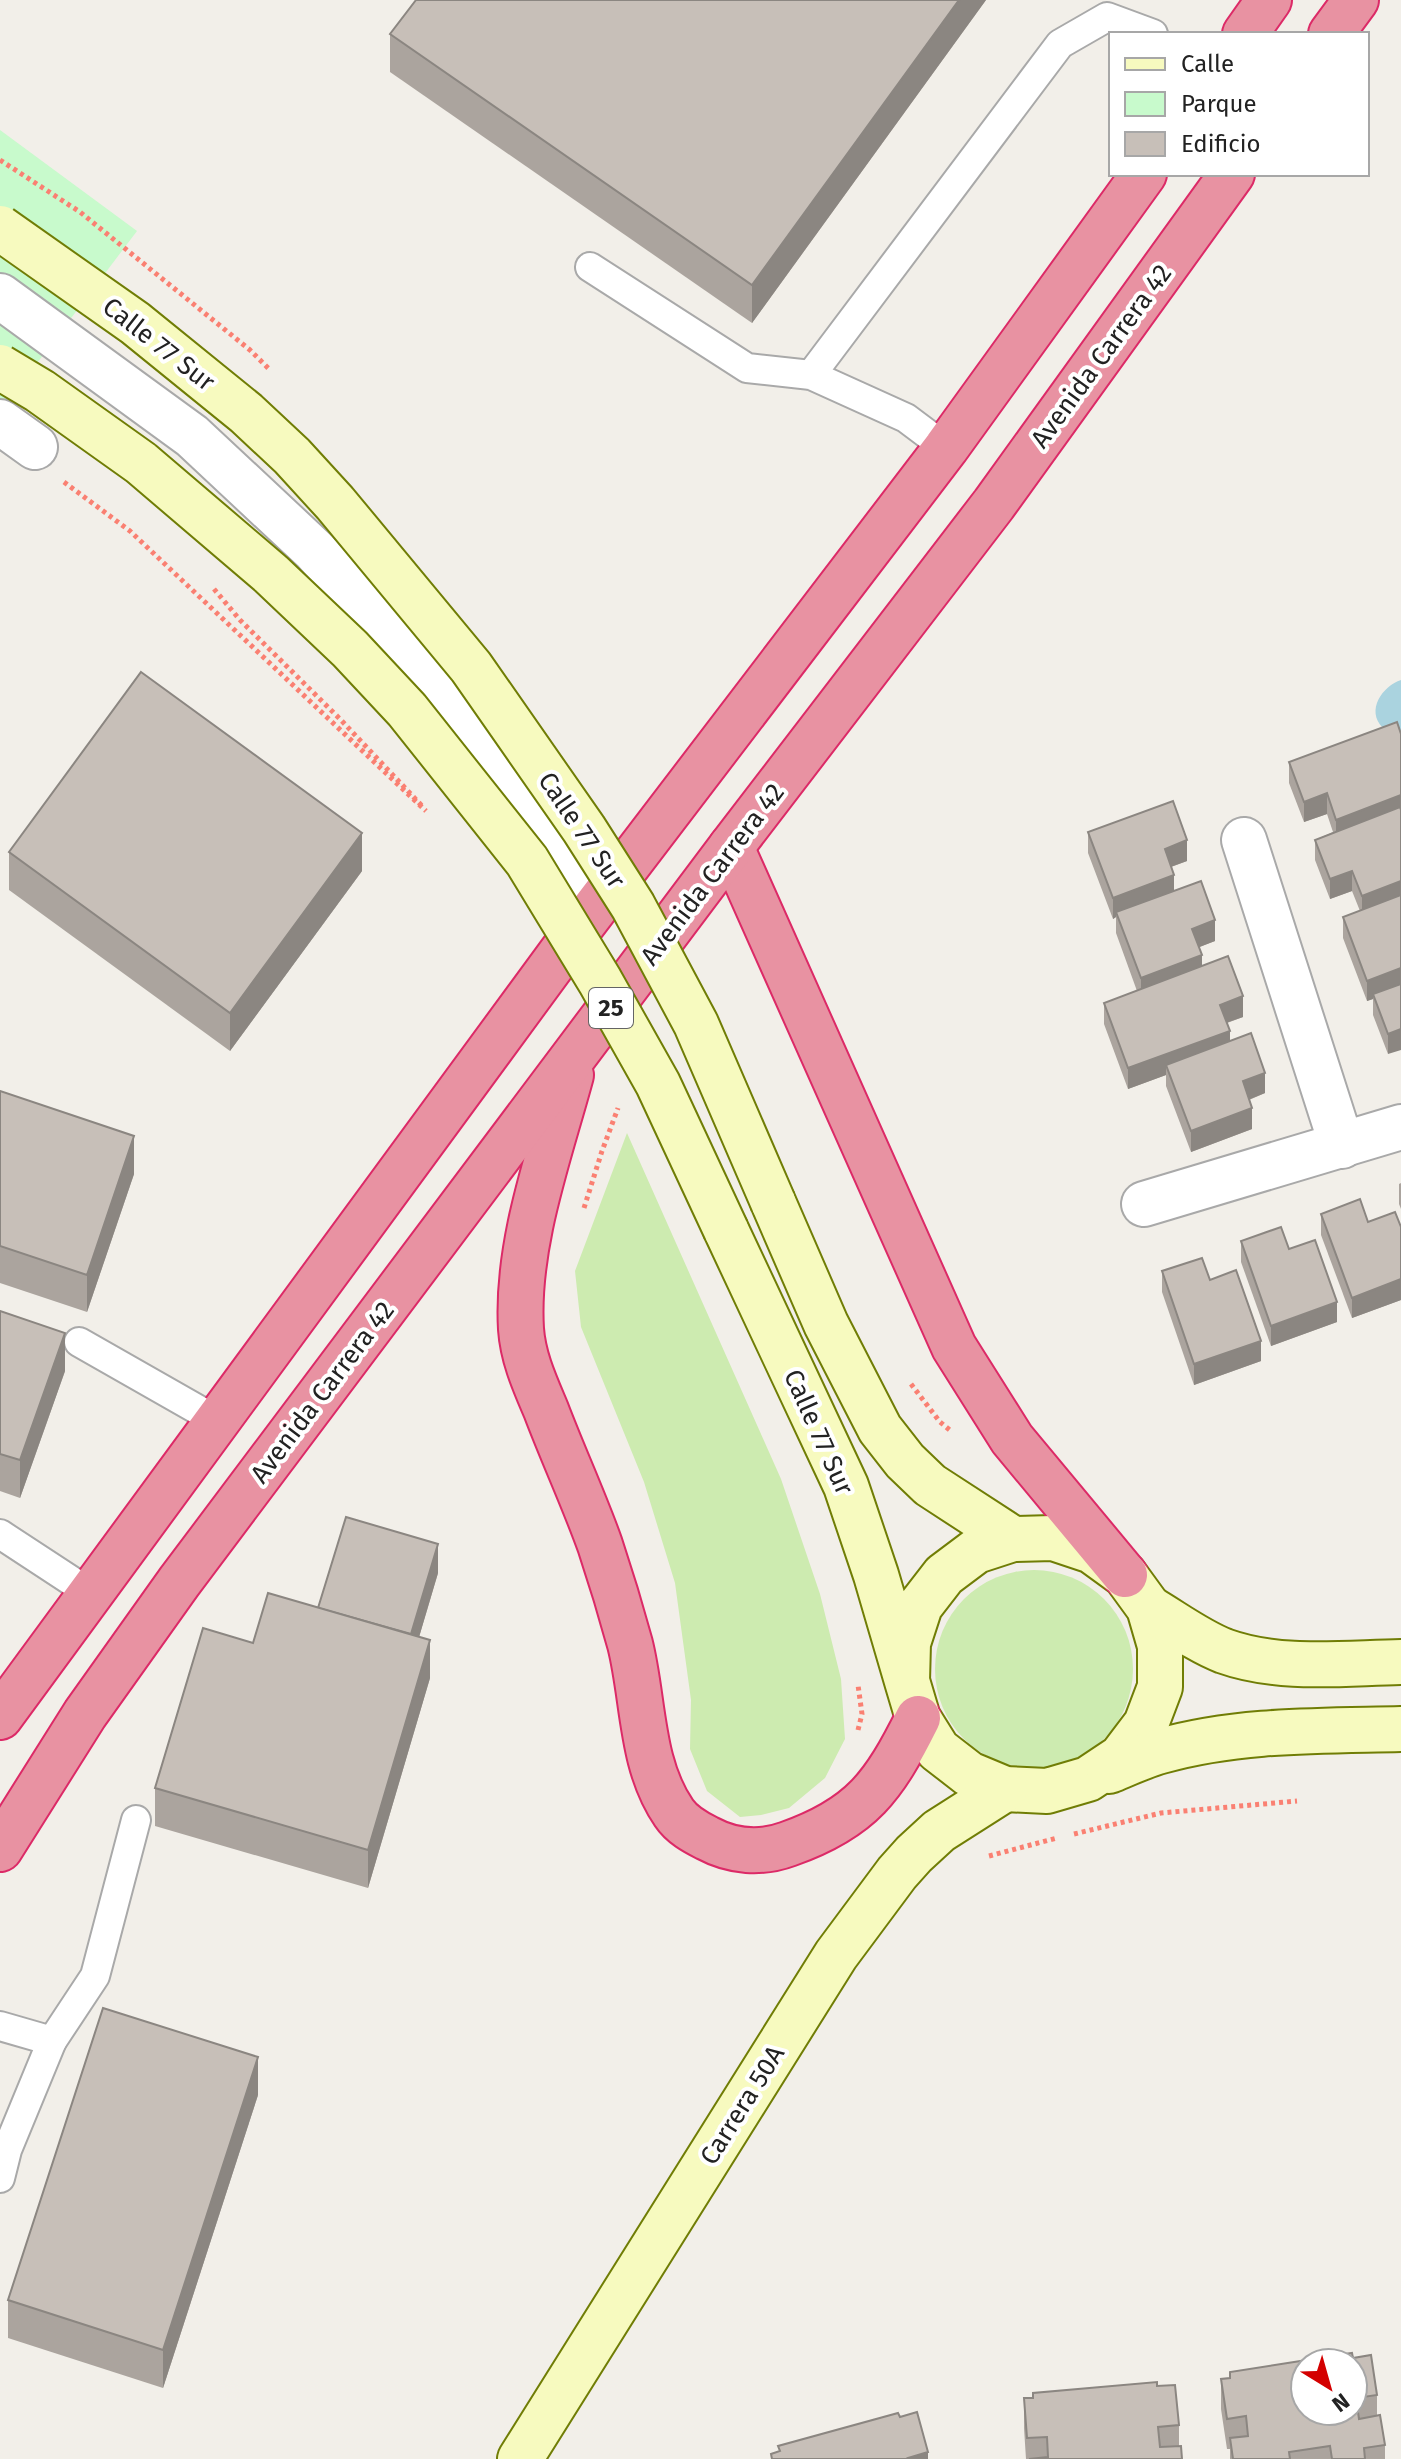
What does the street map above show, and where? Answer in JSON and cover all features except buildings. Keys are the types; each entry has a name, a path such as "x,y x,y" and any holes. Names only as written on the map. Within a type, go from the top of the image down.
{"highway":[{"path":"1246,32 1269,0"},
{"path":"1332,32 1356,0"},
{"path":"0,1717 601,900 946,448 1143,176"},
{"name":"Avenida Carrera 42","path":"0,1849 85,1714 179,1582 731,847 994,504 1231,176"},
{"path":"731,847 954,1347 1012,1439 1137,1591"},
{"path":"576,1053 527,1240 521,1333 528,1365 599,1545 630,1645 652,1767 674,1814 689,1828 723,1847 768,1852 818,1834 861,1806 881,1785 895,1763 912,1700"}],"street":[{"name":"Calle 77 Sur","path":"2,228 135,323 246,413 292,456 471,667 584,829 633,906 696,1024 826,1324 880,1429 905,1461 930,1485 1013,1539"},
{"name":"Calle 77 Sur","path":"0,296 192,436 315,551 487,743 574,858 601,900"},
{"name":"Calle 77 Sur","path":"0,367 40,391 141,463 271,574 350,649 407,710 527,861 658,1084 846,1486 912,1700"},
{"path":"1244,840 1342,1146"},
{"path":"1144,1204 1401,1127"},
{"path":"1401,1662 1292,1664 1252,1659 1221,1650 1137,1591 1092,1551 1053,1538 1013,1539 976,1551 944,1575 920,1606 908,1643 912,1700 938,1750 969,1774 1005,1789 1047,1791 1088,1779 1159,1751 1214,1739 1297,1731 1401,1729"},
{"path":"1088,1779 1121,1757 1146,1724 1160,1687 1160,1646 1137,1591"},
{"name":"Carrera 50A","path":"520,2459 836,1955 914,1854 939,1831 1005,1789"}],"lane":[{"path":"811,375 1060,44 1107,17 1148,32"},
{"path":"590,267 747,368 811,375 906,418 946,448"},
{"path":"79,1342 216,1420"},
{"path":"0,1534 90,1593"},
{"path":"0,2178 7,2150 52,2041 95,1976 136,1820"},
{"path":"0,2026 52,2041"}],"path":[{"path":"17,435 50,471 130,531 431,816 340,719 240,620 211,586"},
{"path":"581,1221 623,1096"},
{"path":"905,1377 940,1422 952,1432"},
{"path":"855,1741 862,1714 857,1674"},
{"path":"984,1858 1161,1813 1297,1801"}],"green space":[{"path":"0,130 137,231 0,412"},
{"path":"627,1133 781,1479 820,1594 841,1679 845,1739 825,1778 789,1808 761,1815 740,1817 707,1791 690,1749 691,1700 675,1583 644,1482 581,1327 575,1271"},
{"path":"1034,1570 1072,1578 1104,1599 1125,1631 1133,1669 1125,1707 1104,1739 1072,1760 1034,1768 996,1760 964,1739 943,1707 935,1669 943,1631 964,1599 996,1578"}],"water":[{"path":"1401,680 1401,738 1383,728 1378,721 1376,706 1383,693"}]}
